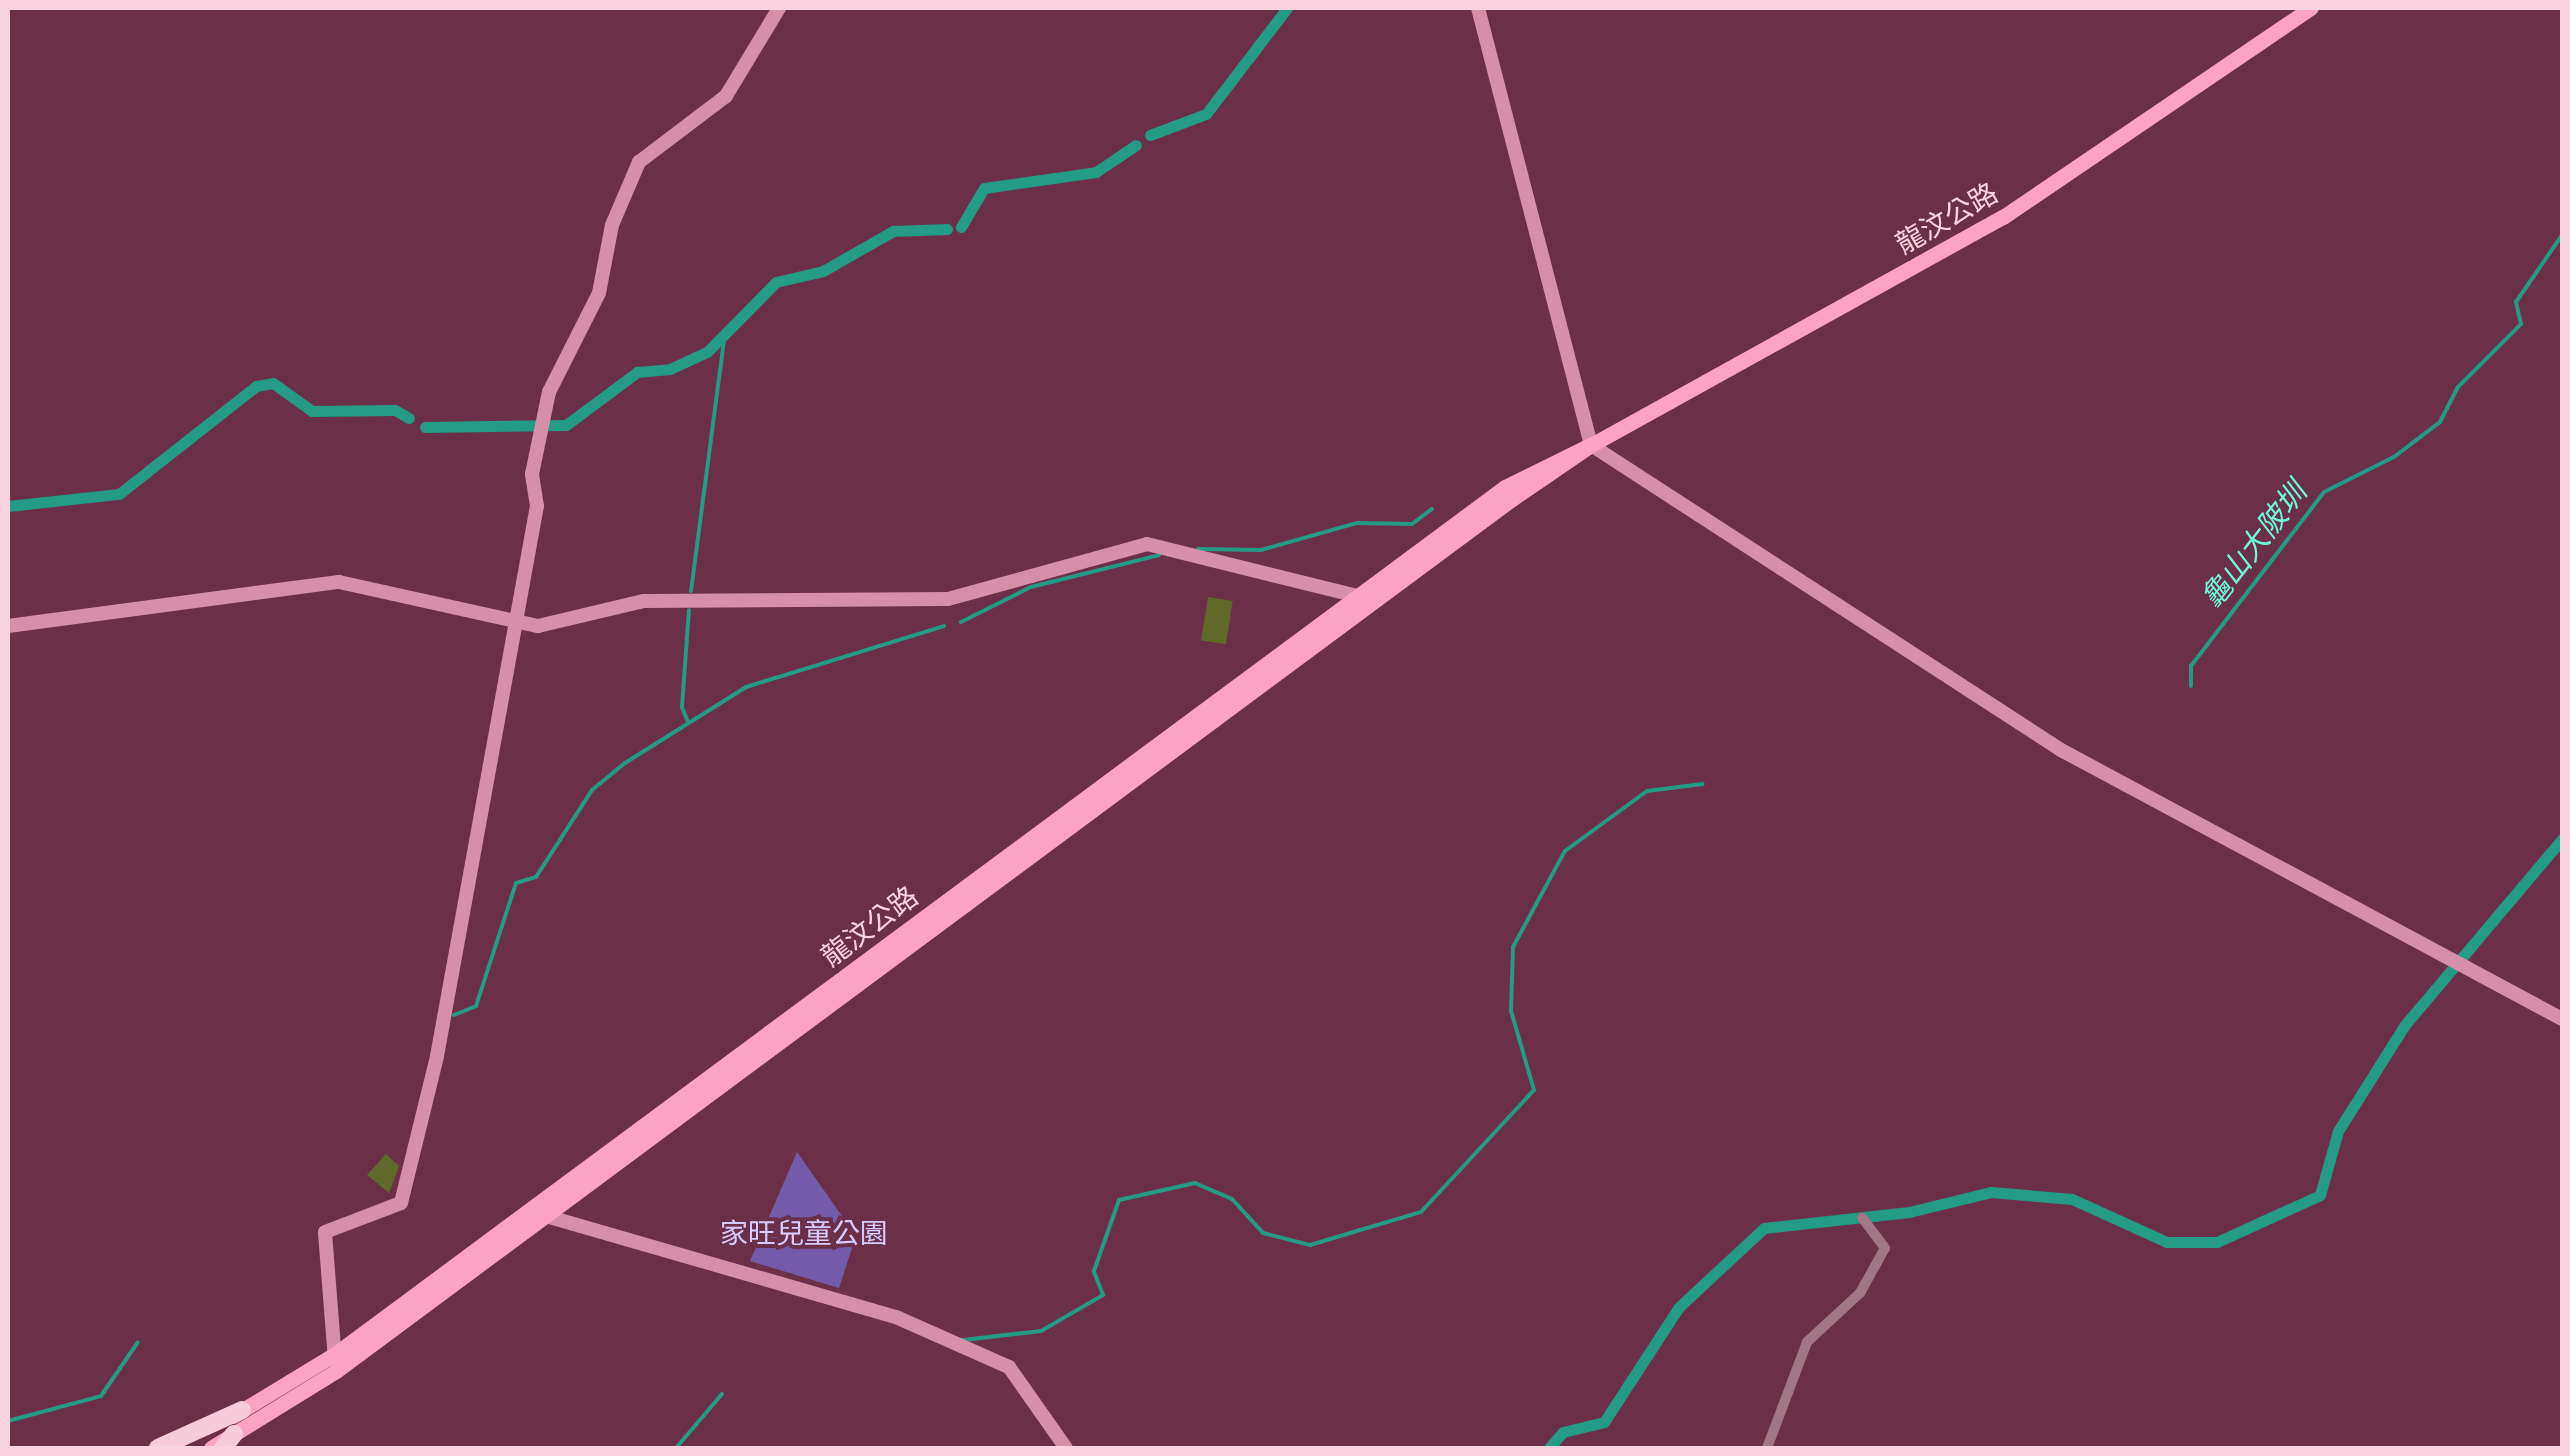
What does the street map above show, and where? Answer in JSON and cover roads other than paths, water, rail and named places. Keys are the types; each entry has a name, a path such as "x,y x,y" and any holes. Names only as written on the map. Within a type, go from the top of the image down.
{"highway":[{"path":"158,1448 242,1410"}],"main road":[{"name":"龍汶公路","path":"211,1448 336,1371 538,1213 1365,599 1505,487 1590,445 2003,217 2311,8"},
{"name":"龍汶公路","path":"178,1448 335,1354 538,1213"},
{"path":"268,1393 276,1408"}],"street":[{"path":"336,1371 324,1232 402,1203 437,1056 537,506 537,450 544,420 599,293 612,225 639,162 726,96 779,8"},
{"path":"1478,8 1590,445 2048,743 2562,1019"},
{"path":"8,626 339,582 538,626 644,601 948,599 1147,544 1365,599"},
{"path":"538,1213 896,1318 994,1360 1009,1367 1066,1448"},
{"path":"1767,1448 1807,1342 1860,1293 1885,1248 1862,1218"}],"waterway":[{"path":"1150,135 1206,114 1287,8"},
{"path":"961,227 984,188 1096,172 1136,145"},
{"path":"425,427 566,425 637,372 670,369 707,352 776,282 823,271 893,231 947,229"},
{"name":"龜山大陂圳","path":"2191,686 2191,666 2324,492 2394,457 2440,422 2458,387 2521,324 2516,302 2562,235"},
{"path":"691,591 725,334"},
{"path":"8,506 119,494 256,386 273,383 312,411 395,410 409,418"},
{"path":"1198,549 1261,550 1357,523 1412,524 1432,509"},
{"path":"961,622 1031,587 1159,555"},
{"path":"688,722 682,707 689,610"},
{"path":"454,1015 476,1006 516,883 536,877 592,790 625,763 746,687 944,626"},
{"name":"龜山大陂圳","path":"963,1340 1041,1331 1103,1295 1094,1271 1119,1200 1195,1183 1232,1199 1263,1233 1310,1245 1421,1212 1534,1090 1511,1011 1513,947 1565,851 1647,791 1703,784"},
{"path":"1549,1448 1563,1432 1604,1422 1679,1307 1764,1228 1909,1212 1991,1192 2072,1199 2167,1242 2217,1242 2320,1195 2338,1131 2404,1026 2562,839"},
{"path":"8,1421 101,1396 138,1342"},
{"name":"龜山大陂圳","path":"676,1448 722,1394"}],"park label":[{"name":"家旺兒童公園","path":"804,1234"}]}
